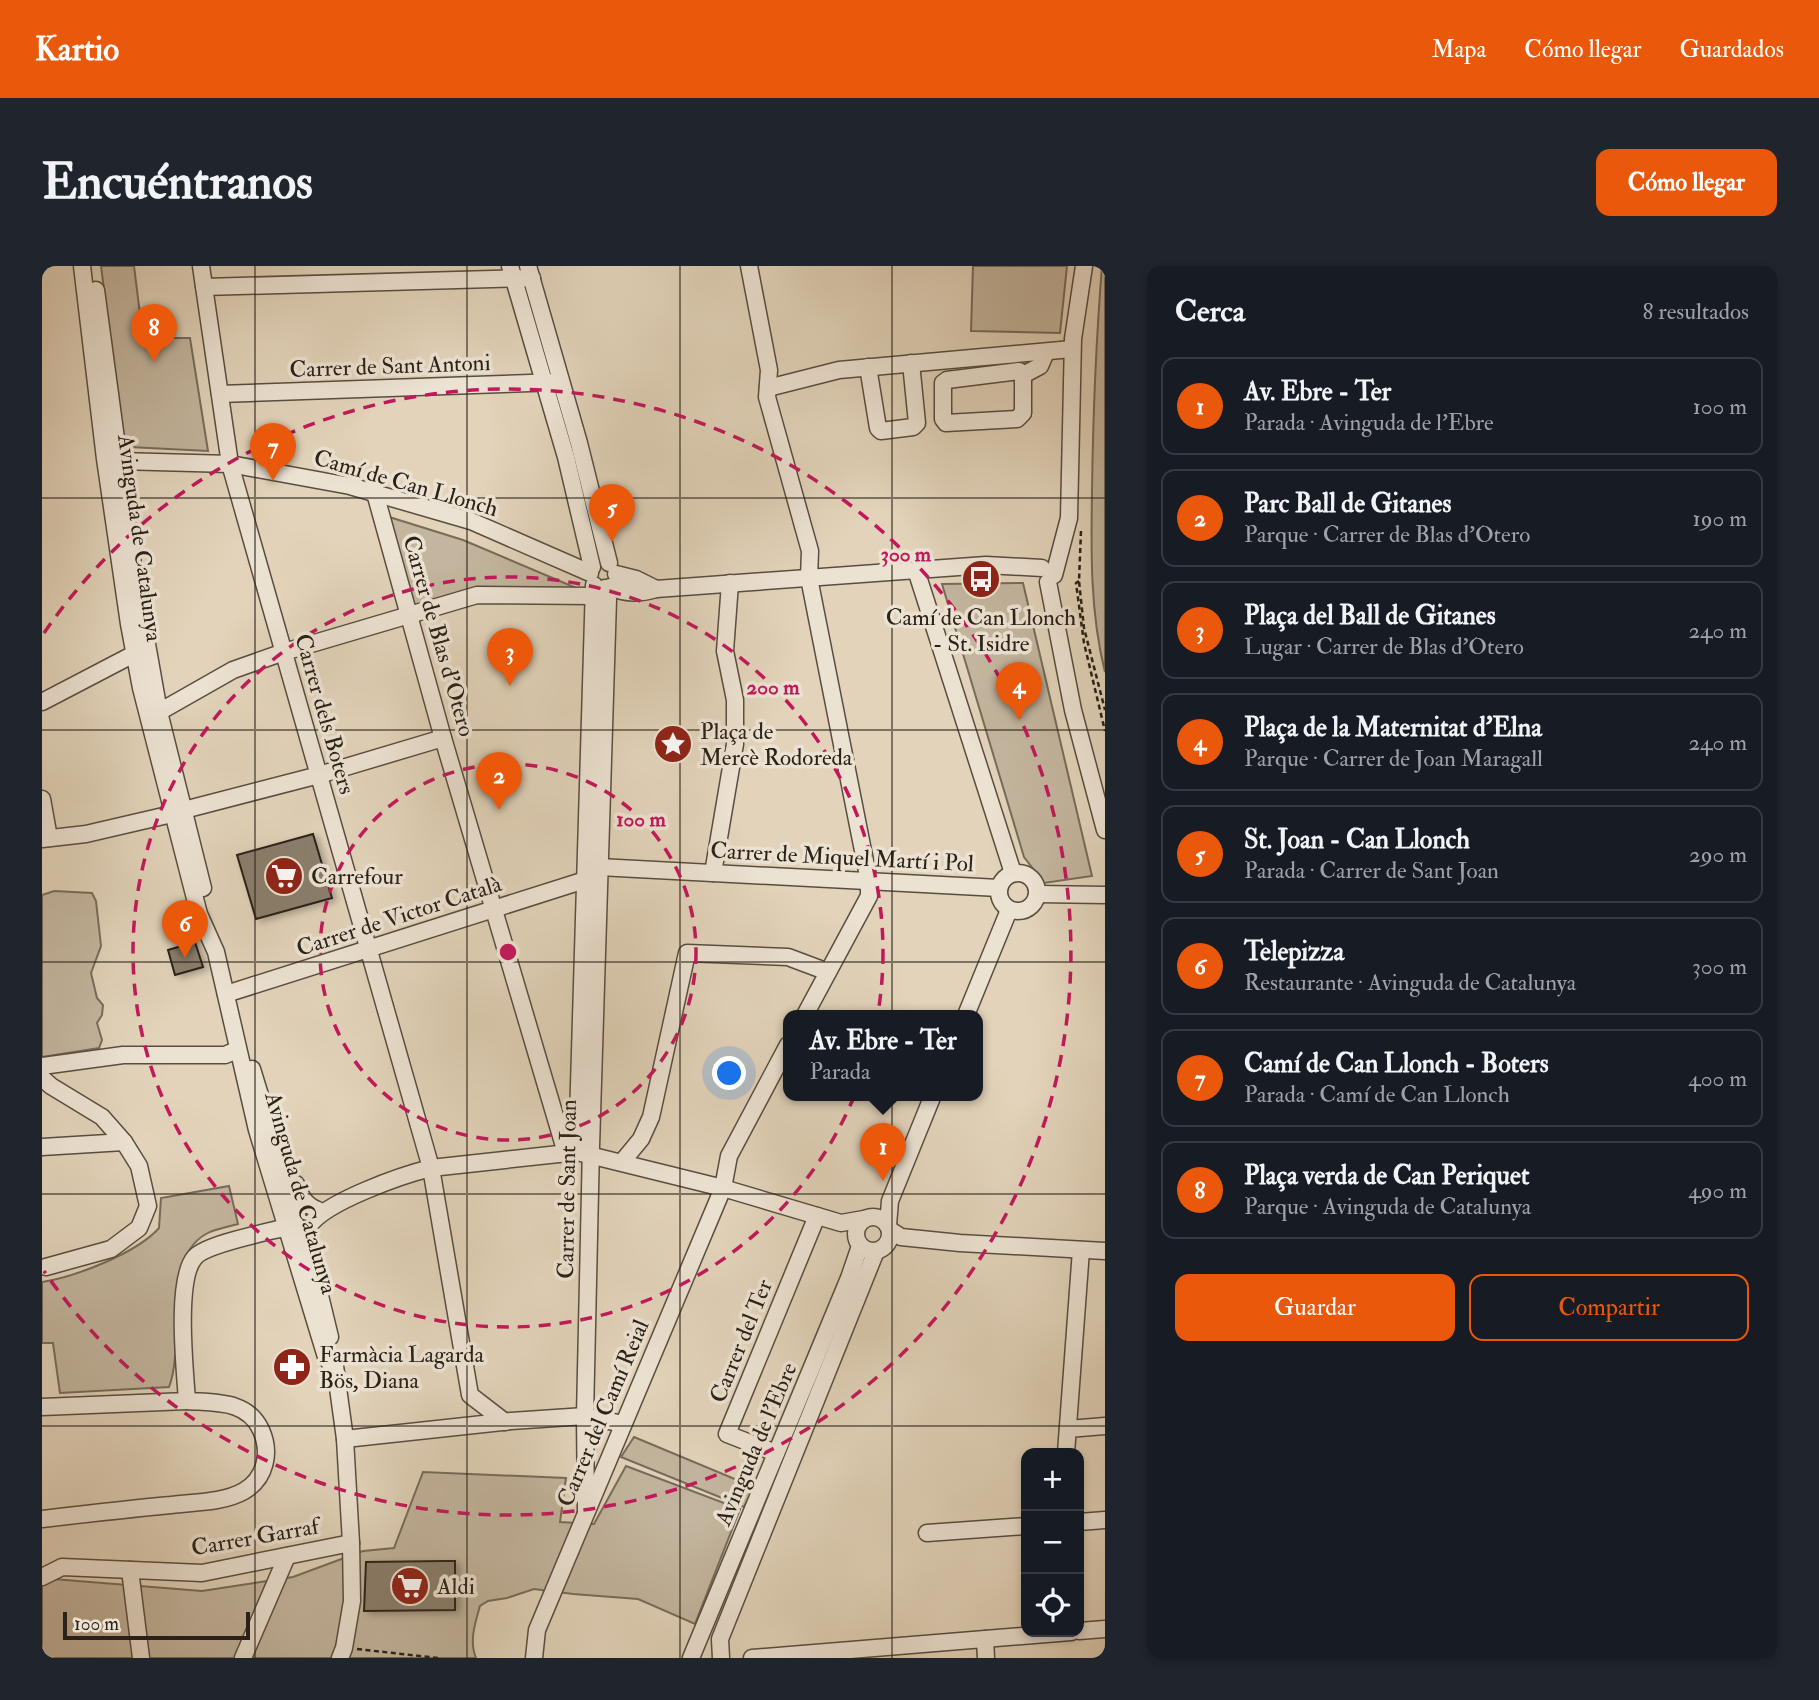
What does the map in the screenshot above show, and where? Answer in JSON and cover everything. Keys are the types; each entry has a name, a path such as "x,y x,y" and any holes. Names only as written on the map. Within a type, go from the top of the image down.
{"street":[{"name":"Avinguda de Catalunya","path":"82,266 105,460 134,654 215,933 216,952 257,1130 293,1224 306,1245 335,1356 345,1438 351,1543 352,1601 342,1655"},
{"name":"Avinguda de Catalunya","path":"93,266 133,565 159,712 176,779 178,812 199,914 216,952"},
{"name":"Carrer dels Boters","path":"201,266 230,464 431,1168 470,1395 505,1422"},
{"path":"749,266 769,370 767,397 810,551 810,578 869,881 869,896 808,1010"},
{"path":"1084,266 1072,349 1069,518 1048,575 1073,710 1105,830"},
{"name":"Carrer de Sant Joan","path":"512,272 608,599 599,867 578,1153"},
{"path":"204,287 530,272"},
{"name":"Carrer de Sant Joan","path":"530,272 561,382 601,579 585,880 578,1153 586,1512"},
{"path":"86,299 100,365 111,456 119,461 115,473 129,577 129,624"},
{"path":"768,388 839,370 1072,349"},
{"path":"1023,375 1040,366 1046,352"},
{"path":"868,368 878,428 881,431 913,427 917,423 911,363"},
{"path":"1019,371 1023,375 1023,413 1017,419 946,423 943,419 943,383 947,380 1019,371"},
{"name":"Carrer de Sant Antoni","path":"220,394 561,382"},
{"name":"Camí de Can Llonch","path":"119,461 230,464 316,479 375,493 471,521 601,579 636,579 656,589 986,565 1048,575"},
{"name":"Carrer de Blas d'Otero","path":"375,493 494,910 578,1153"},
{"path":"916,570 1013,873"},
{"path":"159,712 233,670 284,652 477,595 601,579"},
{"path":"713,873 735,744 735,700 724,651 730,583"},
{"path":"42,702 134,654"},
{"path":"42,799 45,838 86,834 319,775 443,738"},
{"path":"585,880 599,867"},
{"name":"Carrer de Miquel Martí i Pol","path":"599,867 999,888"},
{"path":"1013,873 1022,873 1033,880 1038,894 1030,908 1017,912 1009,910 1001,902 999,888 1007,876 1013,873"},
{"name":"Carrer de Victor Català","path":"226,994 585,880"},
{"path":"1038,894 1105,895"},
{"path":"968,1010 1009,910"},
{"path":"622,1162 640,1139 651,1117 687,953 788,957 828,972"},
{"name":"Avinguda de Catalunya","path":"233,1022 246,1050 282,1168 314,1317 326,1357 336,1373"},
{"path":"42,1066 123,1055 225,1055 237,1050"},
{"name":"Carrer del Camí Reial","path":"534,1658 537,1630 723,1188 729,1156 783,1056"},
{"path":"42,1078 102,1116 124,1142 139,1166 148,1206 139,1228 111,1249 46,1267"},
{"name":"Avinguda de l'Ebre","path":"721,1658 720,1639 931,1101"},
{"path":"267,1120 269,1150 293,1224"},
{"path":"42,1147 124,1142"},
{"path":"187,1401 183,1306 187,1269 196,1255 229,1242 293,1224 386,1182 431,1168 578,1153 723,1188 877,1234 1105,1251"},
{"path":"282,1168 294,1178 303,1200 309,1207 323,1210"},
{"path":"306,1245 306,1231 323,1210"},
{"name":"Carrer del Ter","path":"776,1453 727,1434 817,1216"},
{"name":"Avinguda de l'Ebre","path":"691,1658 849,1278 877,1234"},
{"path":"1066,1448 1081,1250"},
{"path":"42,1407 187,1401 233,1404 254,1417 266,1440 267,1448 262,1473 251,1487 232,1497 42,1519"},
{"path":"345,1438 585,1416 623,1424"},
{"path":"1068,1429 1105,1426"},
{"path":"1084,1522 1105,1520"},
{"path":"927,1533 1021,1526"},
{"name":"Carrer Garraf","path":"42,1577 62,1567 202,1573 351,1543"},
{"path":"243,1658 287,1556"},
{"path":"130,1570 141,1658"},
{"path":"1084,1631 1105,1629"},
{"path":"752,1658 1021,1635"},
{"path":"985,1639 986,1658"}],"path":[{"path":"1105,710 1084,628 1080,581 1076,583 1084,643 1105,731"},
{"path":"342,1655 435,1658"}],"shaded area":[{"path":"101,266 134,266 143,338 190,338 208,451 129,447 123,438"},
{"path":"973,266 1067,266 1060,333 971,331"},
{"path":"1102,266 1105,266 1105,672 1096,627 1092,582 1094,406"},
{"path":"386,516 463,540 581,590 413,610"},
{"path":"1023,583 1092,876 1044,883 1024,857 942,584"},
{"path":"54,891 92,893 96,901 101,946 91,973 97,998 103,1005 102,1015 97,1023 102,1040 99,1048 42,1057 42,895"},
{"path":"229,1186 238,1224 206,1234 192,1246 183,1263 177,1304 174,1369 169,1387 60,1393 53,1343 42,1343 42,1282 71,1275 105,1262 149,1237 159,1228 161,1198"},
{"path":"634,1437 754,1487 744,1507 621,1457"},
{"path":"626,1466 740,1509 695,1624 638,1599 534,1589 488,1601 480,1606 473,1639 476,1658 42,1658 42,1585 53,1579 202,1591 293,1577 363,1551 394,1548 423,1472 566,1478 560,1522 594,1524"}],"building":[{"name":"Carrefour","path":"313,834 332,898 256,919 237,855"},
{"path":"195,942 203,967 175,975 168,950"},
{"name":"Aldi","path":"455,1561 455,1610 364,1611 366,1562"}],"place":[{"name":"Plaça verda de Can Periquet","path":"154,362"},
{"name":"Camí de Can Llonch - Boters","path":"273,481"},
{"name":"St. Joan - Can Llonch","path":"612,542"},
{"name":"Camí de Can Llonch - St. Isidre","path":"981,579"},
{"name":"Plaça del Ball de Gitanes","path":"510,686"},
{"name":"Plaça de la Maternitat d'Elna","path":"1019,720"},
{"name":"Plaça de Mercè Rodoreda","path":"673,744"},
{"name":"Parc Ball de Gitanes","path":"499,810"},
{"name":"Carrefour","path":"284,876"},
{"name":"Telepizza","path":"185,958"},
{"name":"Av. Ebre - Ter","path":"883,1181"},
{"name":"Farmàcia Lagarda Bös, Diana","path":"292,1367"},
{"name":"Aldi","path":"410,1586"}]}
